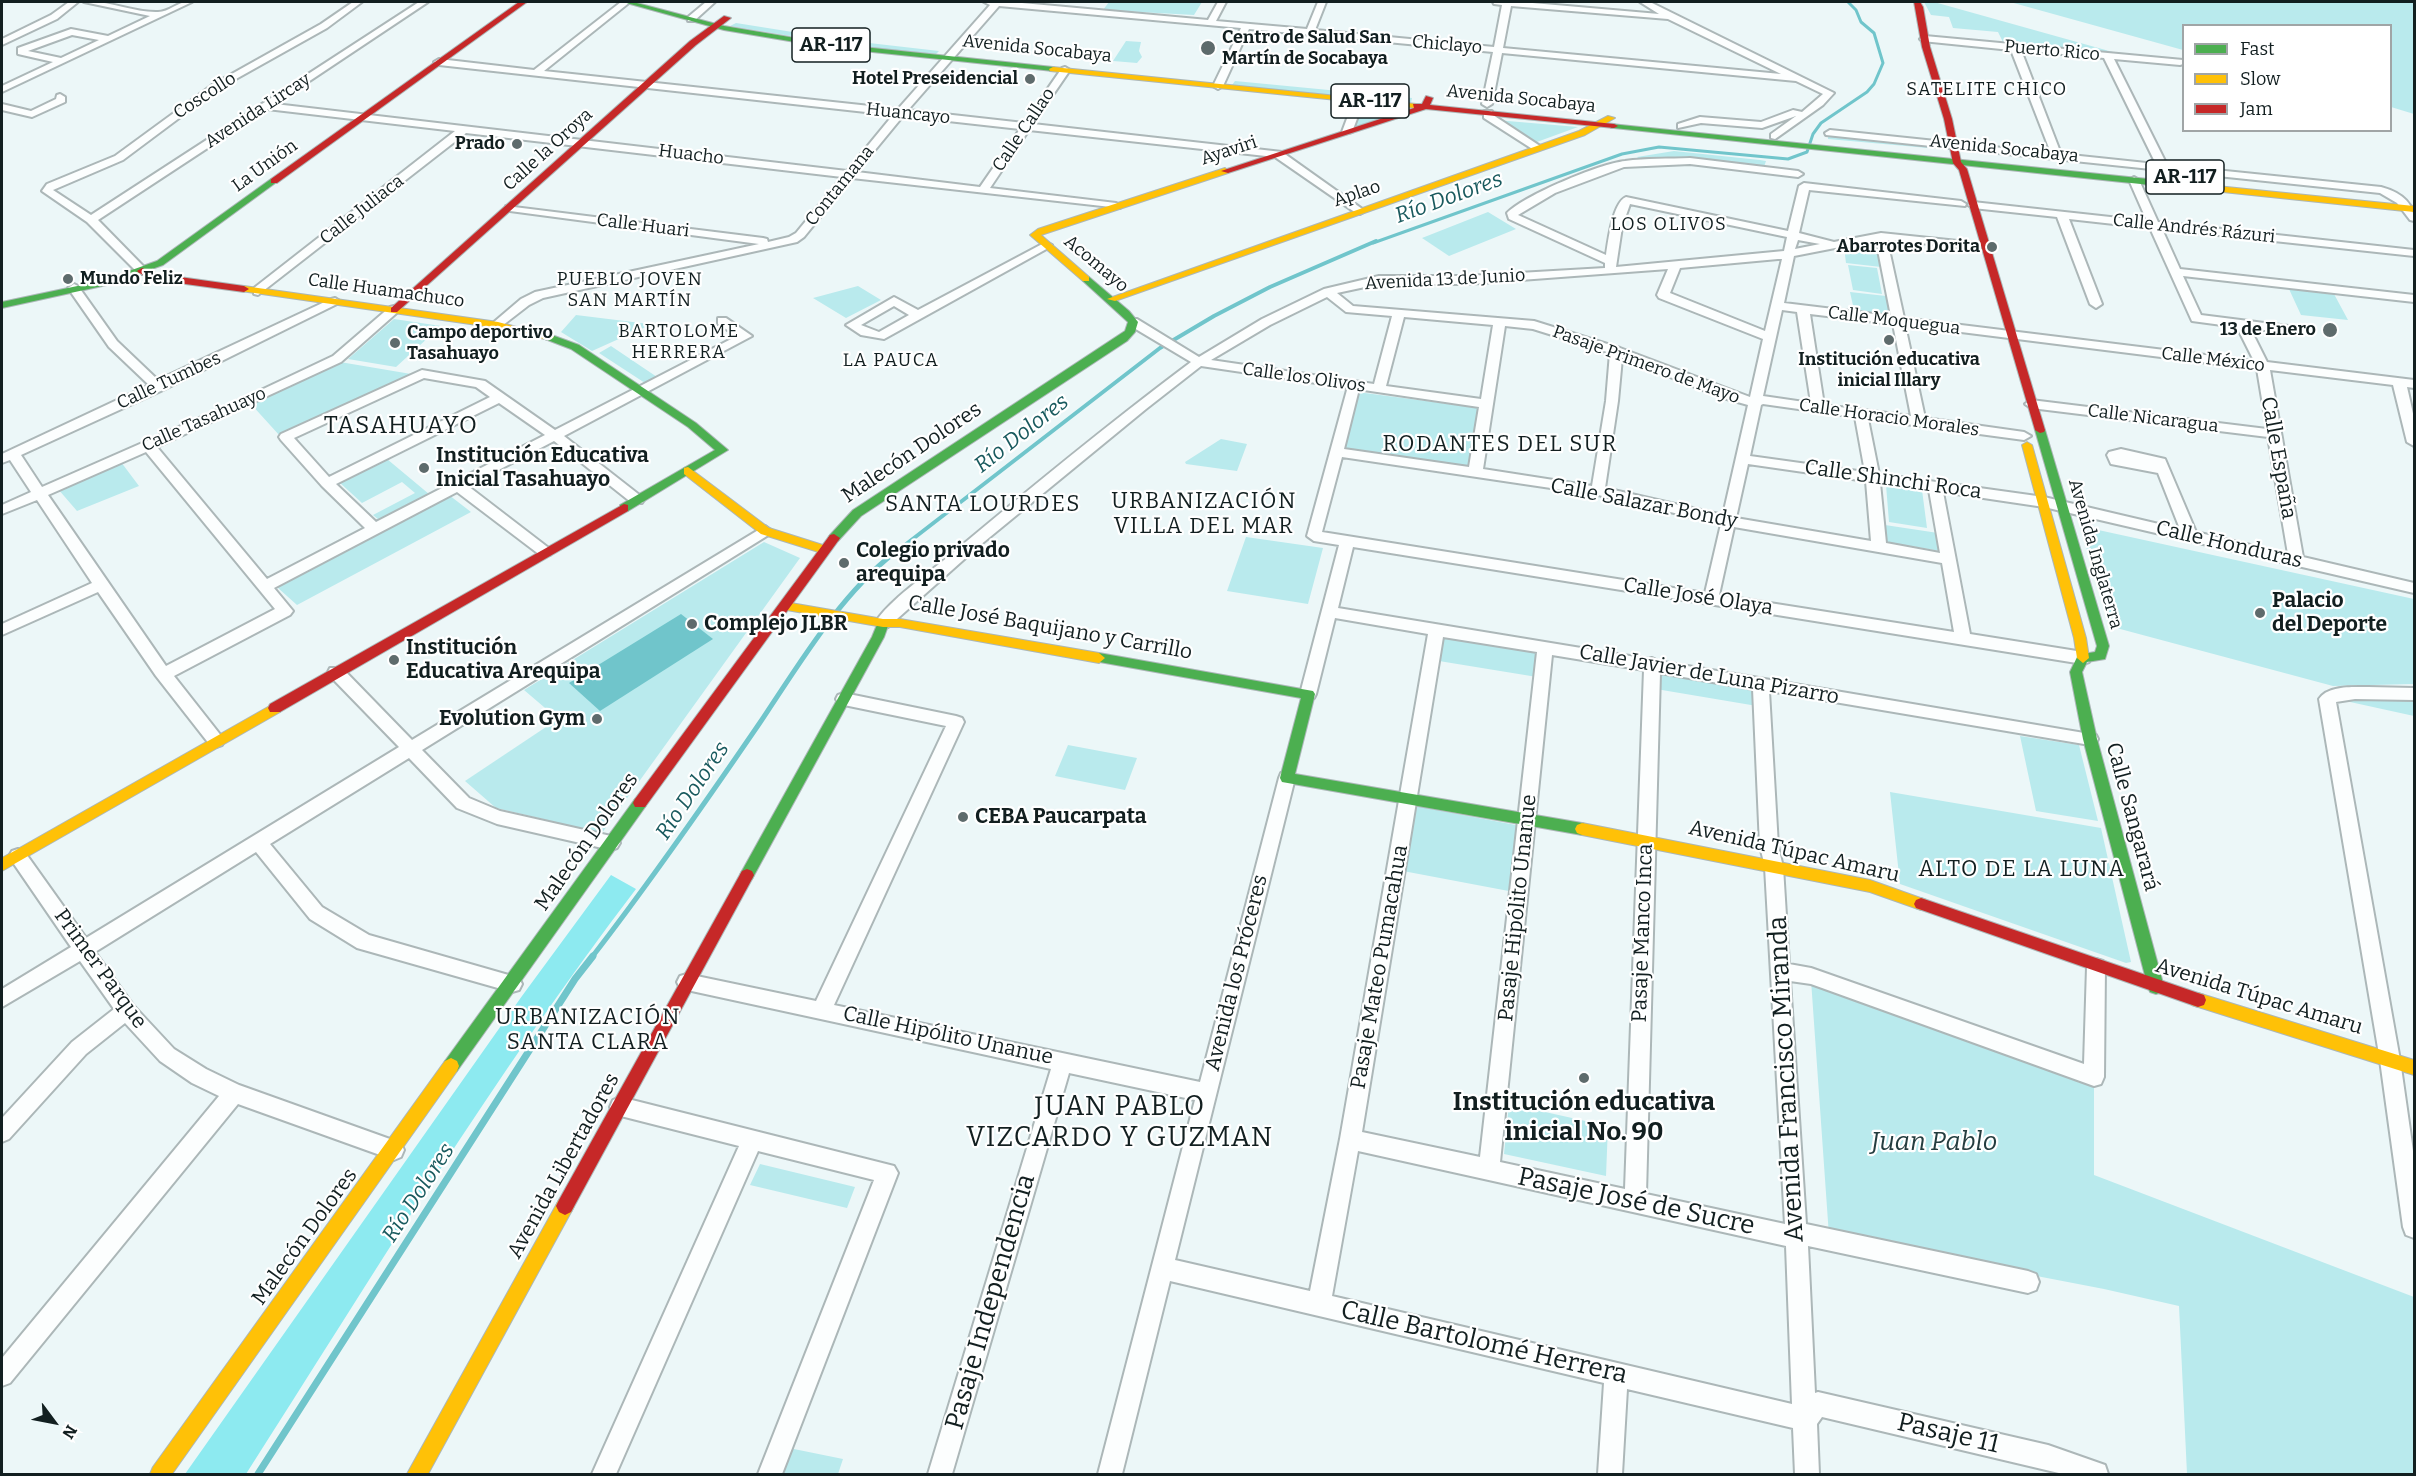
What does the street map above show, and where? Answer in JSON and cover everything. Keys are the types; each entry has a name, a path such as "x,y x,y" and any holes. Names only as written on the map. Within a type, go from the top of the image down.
{"street":[{"path":"2,42 54,17 74,2"},
{"path":"88,2 158,15"},
{"path":"4,86 188,2"},
{"name":"Coscollo","path":"51,186 118,158 215,87 324,27 358,2"},
{"name":"Avenida Lircay","path":"91,220 424,2"},
{"name":"La Unión","path":"2,305 142,271 172,254 524,2"},
{"path":"535,74 626,2"},
{"name":"Avenida Socabaya","path":"626,2 721,22 1065,70 1220,81 1359,100 1427,102"},
{"name":"Avenida Socabaya","path":"660,2 695,16"},
{"path":"695,16 711,2"},
{"name":"Chiclayo","path":"988,2 1797,78"},
{"name":"Contamana","path":"498,325 525,302 539,295 793,240 800,235 900,113 997,2"},
{"path":"1210,24 1222,2"},
{"path":"1310,32 1322,2"},
{"path":"1497,2 1673,18"},
{"path":"1507,2 1488,116 1538,148"},
{"path":"1644,2 1829,93 1820,103 1775,136"},
{"name":"Avenida Inglaterra","path":"1917,2 1922,14 1925,39 1956,155 1963,169 1973,245 1987,301"},
{"name":"Calle la Oroya","path":"394,310 721,22"},
{"path":"1220,81 1246,27"},
{"path":"2,31 19,35"},
{"path":"62,61 21,52 21,50 71,32 108,39"},
{"name":"Puerto Rico","path":"1925,39 2180,62"},
{"path":"2015,48 2057,156"},
{"name":"Avenida Socabaya","path":"952,54 1792,142 1825,141 2410,207"},
{"path":"2108,56 2163,167"},
{"name":"Huancayo","path":"439,62 1278,154 1360,211"},
{"name":"Calle Callao","path":"983,190 1065,70"},
{"path":"2,108 32,114 62,100 60,97"},
{"path":"1347,132 1359,100"},
{"name":"Ayaviri","path":"1040,240 1041,231 1347,132 1427,102"},
{"path":"1682,126 1700,120 1762,125 1820,103"},
{"name":"Huacho","path":"266,106 1116,206"},
{"name":"Avenida Socabaya","path":"1606,122 1682,126 1775,136 1792,142"},
{"name":"Aplao","path":"1112,299 1606,122"},
{"name":"Calle Juliaca","path":"258,291 465,128"},
{"path":"1956,155 2057,156 2381,190 2392,192 2410,207"},
{"name":"Avenida Socabaya","path":"1956,155 2134,180 2410,207"},
{"name":"Calle Andrés Rázuri","path":"1610,266 1514,217 1512,213 1551,191 1606,168 1624,164 1690,161 1967,205 2415,253"},
{"path":"1711,599 1789,254 1801,180"},
{"path":"2134,180 2196,318 2300,331"},
{"name":"Calle Huamachuco","path":"51,186 47,191 91,220 142,271 156,278 498,325 545,335 568,344 640,390 701,432 722,450 688,471"},
{"path":"1610,266 1616,227 1626,200 1836,245"},
{"name":"Avenida Inglaterra","path":"1967,205 2012,336 2103,646 2100,656 2083,658 2080,638 2044,501 2023,430"},
{"name":"Calle Huari","path":"510,208 776,243"},
{"path":"2062,216 2096,304"},
{"path":"1881,236 1919,423"},
{"name":"Avenida 13 de Junio","path":"883,623 908,599 1194,360 1328,292 1379,280 1467,280 1610,266 1676,266 1789,254 1881,236 1973,245"},
{"path":"918,315 894,301 852,325 880,336 918,315 1040,240"},
{"name":"Acomayo","path":"1040,240 1112,299 1133,322"},
{"path":"1676,266 1663,295 1770,337"},
{"path":"2177,272 2415,298"},
{"path":"74,288 112,344 159,387"},
{"name":"Pasaje Primero de Mayo","path":"1328,292 1350,309 1534,325 1616,351 1725,394 1755,403"},
{"name":"Calle Tumbes","path":"7,457 335,302"},
{"name":"Calle Moquegua","path":"1776,306 2012,336"},
{"path":"1803,309 1818,408"},
{"name":"Calle Tasahuayo","path":"2,510 337,359 394,310"},
{"path":"1379,389 1399,313"},
{"path":"265,586 553,434 746,336 722,321"},
{"path":"1475,474 1500,321"},
{"name":"Calle los Olivos","path":"1133,322 1194,360 1487,404"},
{"name":"Malecón Dolores","path":"160,1474 394,1150 611,843 825,550 857,513 1123,339 1130,332 1133,322"},
{"name":"Calle España","path":"2242,324 2263,366 2296,560"},
{"name":"Calle México","path":"2012,336 2415,384"},
{"path":"1598,491 1612,401 1616,351"},
{"path":"374,529 327,483 286,437 422,374 480,384 553,434 637,500"},
{"path":"2399,382 2415,442"},
{"path":"1338,452 1336,447 1352,393"},
{"path":"327,483 500,398"},
{"name":"Calle Horacio Morales","path":"1755,403 1762,400 1919,423 2023,430"},
{"name":"Calle Nicaragua","path":"2031,404 2274,434"},
{"path":"1861,415 1873,478 1879,546"},
{"path":"148,445 285,611 165,674"},
{"name":"Calle Salazar Bondy","path":"1338,452 1598,491 1728,521 1948,559"},
{"name":"Calle José Olaya","path":"1338,452 1314,536 2083,658"},
{"path":"7,457 39,493 100,585 176,692 216,741"},
{"name":"Calle Shinchi Roca","path":"1742,459 2044,501"},
{"path":"2164,470 2190,536"},
{"path":"2,865 688,471 765,531 825,550"},
{"path":"456,485 545,552"},
{"path":"1935,486 1963,639"},
{"name":"Calle Honduras","path":"2044,501 2415,588"},
{"path":"2,999 256,841 765,531"},
{"name":"Avenida los Próceres","path":"1110,1474 1347,542"},
{"path":"2,630 100,585"},
{"name":"Calle José Baquijano y Carrillo","path":"785,606 883,623 900,623 1308,694"},
{"name":"Calle Javier de Luna Pizarro","path":"1329,612 1652,664 2090,739"},
{"name":"Avenida Libertadores","path":"417,1474 878,637 883,623"},
{"name":"Pasaje Mateo Pumacahua","path":"1319,1304 1410,799 1437,629"},
{"name":"Pasaje Hipólito Unanue","path":"1489,1170 1545,647"},
{"name":"Calle Sangarará","path":"2083,658 2076,672 2090,739 2156,987"},
{"name":"Pasaje Manco Inca","path":"1635,1202 1652,664"},
{"path":"336,672 464,803 497,817 611,843"},
{"name":"Avenida Francisco Miranda","path":"1761,684 1770,855 1774,867 1781,971 1807,1474"},
{"path":"2415,694 2331,695 2327,699 2390,1060 2415,1227"},
{"path":"822,1009 956,722 844,699"},
{"name":"Avenida Túpac Amaru","path":"1287,778 1646,840 1870,886 2096,967 2415,1068"},
{"path":"256,841 316,913 364,942 512,984"},
{"name":"Primer Parque","path":"18,856 126,1011 167,1055 199,1076 234,1093 394,1150"},
{"path":"1781,971 1811,976 2094,1077 2096,967"},
{"name":"Calle Hipólito Unanue","path":"687,982 1207,1093"},
{"path":"2,1132 79,1048 126,1011"},
{"name":"Pasaje Independencia","path":"940,1474 1063,1061"},
{"path":"2,1375 234,1093"},
{"path":"620,1107 887,1173 770,1474"},
{"name":"Pasaje José de Sucre","path":"1350,1139 1786,1235 1796,1233 2028,1282"},
{"path":"604,1474 752,1140"},
{"name":"Calle Bartolomé Herrera","path":"1163,1268 1805,1419"},
{"path":"1610,1474 1616,1374"},
{"name":"Pasaje 11","path":"1805,1419 1818,1404 2048,1457 2096,1474"}],"green space":[{"path":"1109,2 1202,2 1194,15 1103,10"},
{"path":"1924,2 1934,2 2127,56 2004,44 1998,32 1953,28 1949,17 1931,15"},
{"path":"2010,2 2414,2 2414,114 2392,107 2392,24 2182,24 2182,50"},
{"path":"736,23 843,40 939,51 936,54 845,45 730,26"},
{"path":"1126,41 1141,42 1139,51 1142,57 1137,63 1113,61"},
{"path":"1235,81 1412,98 1411,103 1232,85"},
{"path":"1361,104 1409,109 1351,128"},
{"path":"1496,120 1578,127 1534,143"},
{"path":"1828,135 1947,147 1950,150 1828,139"},
{"path":"1674,151 1766,161 1764,167 1681,157 1639,159 1637,157"},
{"path":"1488,212 1516,229 1449,256 1422,238"},
{"path":"1874,245 1877,247 1881,267 1846,263 1844,247"},
{"path":"1848,265 1877,268 1882,294 1853,290"},
{"path":"858,286 881,300 846,318 813,298"},
{"path":"2289,289 2334,294 2348,320 2301,315"},
{"path":"1850,292 1886,296 1890,313 1885,315 1854,310"},
{"path":"576,315 650,325 592,351 561,332"},
{"name":"Campo deportivo Tasahuayo","path":"394,319 441,326 396,367 348,359"},
{"path":"611,346 657,377 645,383 599,353"},
{"path":"340,362 411,374 280,436 250,403"},
{"path":"1357,392 1480,408 1469,466 1464,468 1341,449"},
{"path":"1221,439 1247,444 1237,471 1186,464 1185,462"},
{"path":"387,459 429,494 379,520 373,515 415,493 402,482 362,503 339,482"},
{"path":"121,462 139,486 77,511 58,489"},
{"path":"1886,485 1922,490 1927,528 1889,522"},
{"path":"449,495 471,512 297,605 278,588 284,580"},
{"path":"1885,525 1938,533 1940,551 1887,542"},
{"name":"Palacio del Deporte","path":"2080,526 2414,599 2414,684 2333,686 2109,626"},
{"path":"1246,537 1323,548 1308,604 1227,591"},
{"name":"Complejo JLBR","path":"764,542 800,558 602,833 496,808 465,781 558,719 524,690"},
{"path":"1444,636 1540,651 1537,677 1439,661"},
{"path":"1657,669 1756,686 1757,706 1656,689"},
{"path":"2341,700 2414,700 2414,716"},
{"path":"2020,736 2079,745 2098,821 2036,811"},
{"path":"1068,745 1137,758 1125,790 1055,776"},
{"path":"1890,792 2101,828 2131,962 2126,963 1900,884"},
{"path":"1415,806 1521,826 1514,892 1403,871"},
{"name":"Juan Pablo","path":"1811,980 2094,1082 2094,1175 2414,1297 2414,1474 2187,1474 2179,1306 2104,1289 1829,1236"},
{"path":"1509,1104 1608,1126 1606,1176 1504,1154"},
{"path":"760,1164 855,1187 847,1208 750,1185"},
{"path":"789,1448 843,1459 838,1474 779,1474"}],"shaded area":[{"path":"681,614 713,639 600,711 569,683"},
{"path":"611,875 636,889 483,1104 246,1474 185,1474 522,996"}],"waterway":[{"name":"Río Dolores","path":"1373,243 1622,154 1659,147 1788,159 1807,152 1813,134 1821,123 1867,92 1874,84 1883,63 1874,33 1861,22 1856,10 1848,2"},
{"name":"Río Dolores","path":"892,555 1160,348 1270,287 1376,241"},
{"name":"Río Dolores","path":"592,957 698,812 820,633 855,590 894,553"},
{"name":"Río Dolores","path":"258,1474 575,979 593,956"}],"traffic: fast":[{"path":"627,2 724,28 825,45 1053,69"},
{"path":"1614,126 2197,187"},
{"path":"2,305 104,283 160,263 274,181"},
{"path":"834,538 857,513 1123,339 1130,332 1133,322 1126,313 1086,279"},
{"path":"549,337 575,347 692,425 722,450 624,508"},
{"path":"2040,430 2103,646 2100,656 2083,658"},
{"path":"747,875 878,637 883,623"},
{"path":"1099,658 1308,694 1287,778 1582,829"},
{"path":"2083,658 2076,672 2090,739 2156,987"},
{"path":"451,1066 640,803"}],"traffic: slow":[{"path":"1053,69 1416,106"},
{"path":"1112,299 1582,133 1611,118"},
{"path":"1086,279 1035,235 1041,231 1225,171"},
{"path":"2197,187 2414,209"},
{"path":"244,289 498,325 549,337"},
{"path":"2027,445 2080,638 2083,658"},
{"path":"688,471 765,531 825,550"},
{"path":"785,606 883,623 900,623 1099,658"},
{"path":"2,865 275,708"},
{"path":"1582,829 1870,886 1921,904"},
{"path":"2198,1000 2414,1068"},
{"path":"160,1474 451,1066"},
{"path":"417,1474 565,1206"}],"traffic: jam":[{"path":"274,181 523,2"},
{"path":"1917,2 1926,47 1948,119 1957,163"},
{"path":"394,310 693,43 727,18"},
{"path":"1225,171 1425,107 1429,98"},
{"path":"1416,106 1614,126"},
{"path":"1957,163 1963,169 2040,430"},
{"path":"142,271 156,277 244,289"},
{"path":"275,708 624,508"},
{"path":"640,803 834,538"},
{"path":"565,1206 747,875"},
{"path":"1921,904 2198,1000"}],"place":[{"name":"Centro de Salud San Martín de Socabaya","path":"1208,48"},
{"name":"Hotel Preseidencial","path":"1030,79"},
{"name":"Prado","path":"517,144"},
{"name":"Abarrotes Dorita","path":"1992,247"},
{"name":"Mundo Feliz","path":"68,279"},
{"name":"13 de Enero","path":"2330,330"},
{"name":"Institución educativa inicial Illary","path":"1889,340"},
{"name":"Campo deportivo Tasahuayo","path":"395,343"},
{"name":"Institución Educativa Inicial Tasahuayo","path":"424,468"},
{"name":"Colegio privado arequipa","path":"844,563"},
{"name":"Palacio del Deporte","path":"2260,613"},
{"name":"Complejo JLBR","path":"692,624"},
{"name":"Institución Educativa Arequipa","path":"394,660"},
{"name":"Evolution Gym","path":"597,719"},
{"name":"CEBA Paucarpata","path":"963,817"},
{"name":"Institución educativa inicial No. 90","path":"1584,1078"}],"district":[{"name":"SATELITE CHICO","path":"1987,90"},
{"name":"LOS OLIVOS","path":"1669,225"},
{"name":"PUEBLO JOVEN SAN MARTÍN","path":"630,290"},
{"name":"BARTOLOME HERRERA","path":"679,342"},
{"name":"LA PAUCA","path":"891,361"},
{"name":"TASAHUAYO","path":"401,426"},
{"name":"RODANTES DEL SUR","path":"1500,445"},
{"name":"SANTA LOURDES","path":"983,505"},
{"name":"URBANIZACIÓN VILLA DEL MAR","path":"1204,514"},
{"name":"ALTO DE LA LUNA","path":"2022,870"},
{"name":"URBANIZACIÓN SANTA CLARA","path":"588,1030"},
{"name":"JUAN PABLO VIZCARDO Y GUZMAN","path":"1120,1122"}]}
